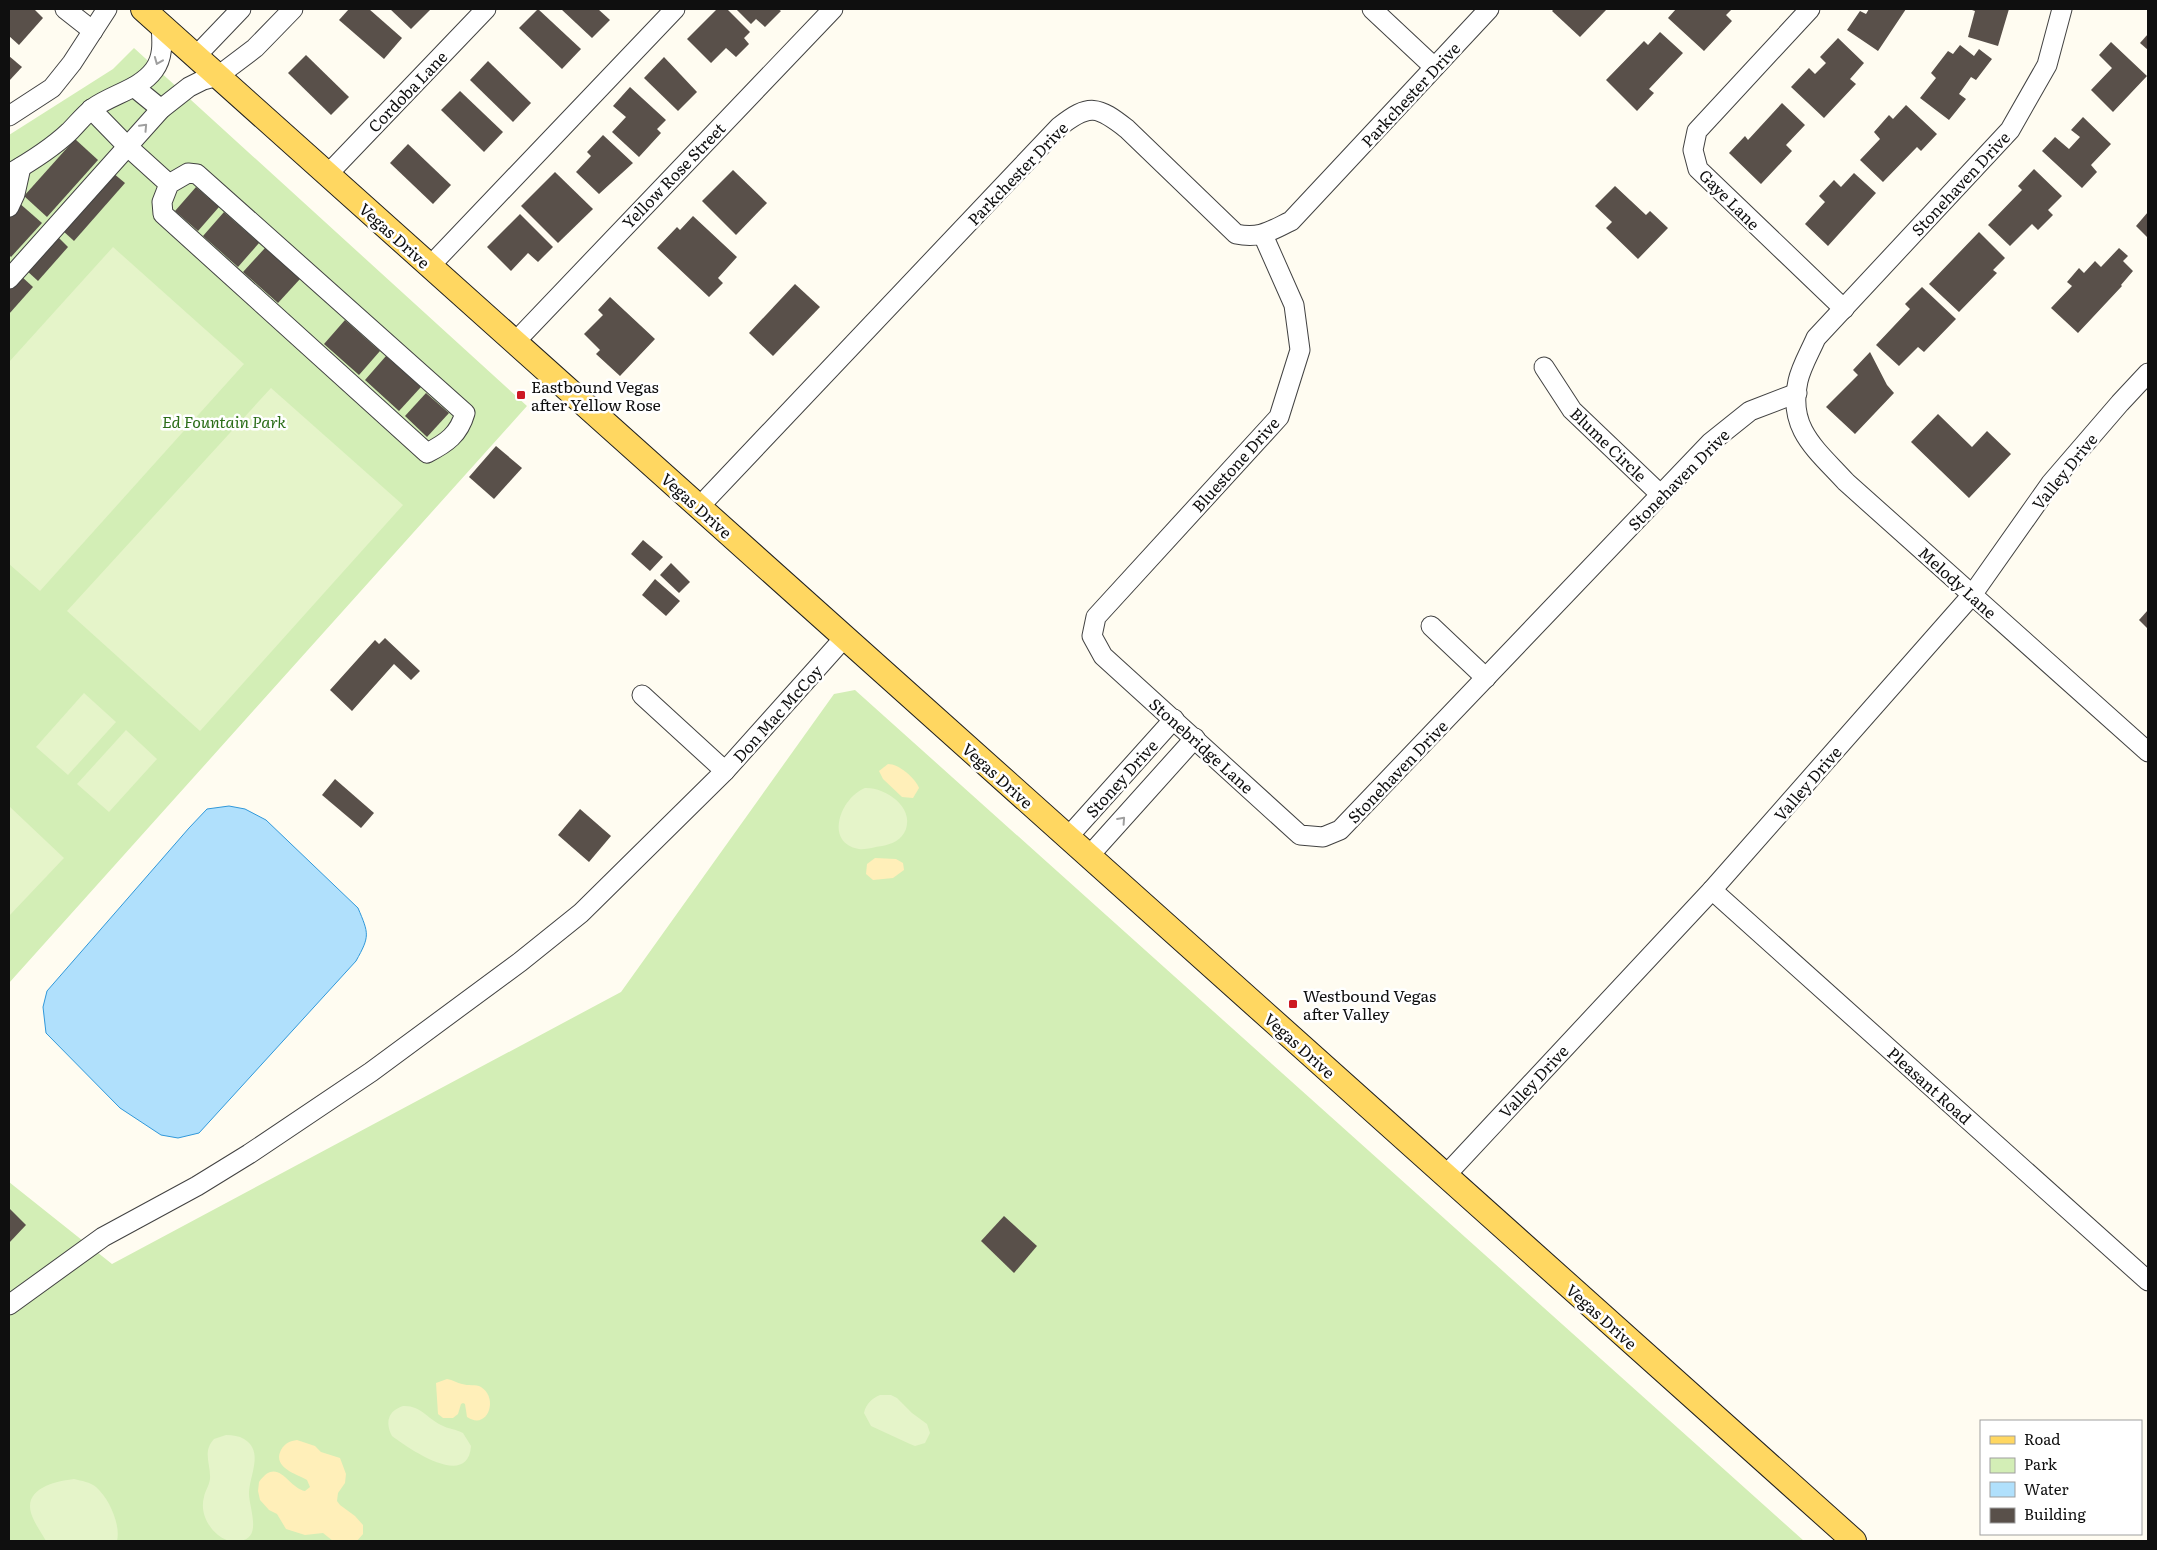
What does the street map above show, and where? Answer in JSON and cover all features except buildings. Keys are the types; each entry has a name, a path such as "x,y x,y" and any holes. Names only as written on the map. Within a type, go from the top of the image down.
{"main road":[{"name":"Vegas Drive","path":"143,9 1854,1541"}],"street":[{"path":"65,9 93,31"},
{"path":"9,116 52,88 72,64 107,9"},
{"path":"196,56 241,9"},
{"path":"9,279 161,109 190,87 203,80 218,76 255,48 293,9"},
{"name":"Cordoba Lane","path":"328,174 486,9"},
{"path":"430,266 675,9"},
{"name":"Yellow Rose Street","path":"514,342 833,9"},
{"path":"1372,9 1434,67"},
{"name":"Parkchester Drive","path":"699,507 1059,127 1075,115 1091,109 1109,114 1236,234 1251,237 1263,235 1291,222 1489,9"},
{"name":"Gaye Lane","path":"1810,9 1697,131 1693,150 1698,169 1844,309"},
{"name":"Stonehaven Drive","path":"1323,837 1340,830 1710,443 1750,411 1797,394 1798,380 1816,338 2010,130 2047,65 2062,9"},
{"path":"9,207 15,194 15,170 33,160 68,133 91,109 144,81 156,68 162,51 162,25"},
{"path":"134,87 161,109"},
{"path":"91,109 127,146 169,184"},
{"path":"188,173 197,174 465,413 461,426 455,435 444,444 427,453 162,214 162,202 169,184 188,173"},
{"name":"Bluestone Drive","path":"1092,636 1096,617 1279,417 1300,350 1294,305 1263,235"},
{"name":"Blume Circle","path":"1544,367 1572,410 1660,494"},
{"name":"Valley Drive","path":"1445,1176 1712,890 1972,595 2051,483 2148,373"},
{"name":"Melody Lane","path":"1797,394 1795,409 1805,436 1846,482 2148,752"},
{"path":"1431,626 1486,678"},
{"name":"Stonebridge Lane","path":"1092,636 1103,656 1300,835 1323,837"},
{"name":"Don Mac McCoy","path":"642,695 725,771 845,638"},
{"name":"Stoney Drive","path":"1068,837 1174,719"},
{"name":"Stoney Drive","path":"1089,856 1195,738"},
{"path":"9,1305 103,1237 197,1186 249,1154 371,1072 512,968 581,913 725,771"},
{"name":"Pleasant Road","path":"1712,890 2148,1281"}],"green space":[{"name":"Ed Fountain Park","path":"134,48 527,406 9,983 9,135 113,69"},
{"path":"113,247 244,364 40,591 9,564 9,362"},
{"path":"271,388 403,505 200,731 67,611"},
{"path":"855,690 1804,1541 9,1541 9,1182 112,1264 621,992 834,694"},
{"path":"84,693 116,722 68,775 36,747"},
{"path":"126,730 157,759 109,812 77,784"},
{"path":"865,788 888,794 902,806 906,813 906,829 902,836 893,843 859,849 848,845 842,838 839,830 843,810 856,793"},
{"path":"9,806 64,858 9,916"},
{"path":"880,1395 891,1395 897,1398 912,1413 927,1424 930,1433 925,1443 915,1446 871,1426 864,1413 869,1402"},
{"path":"403,1406 409,1406 423,1412 441,1425 463,1433 471,1446 467,1459 460,1465 436,1462 411,1449 392,1436 388,1422 389,1418 394,1411"},
{"path":"226,1435 244,1439 250,1444 255,1456 249,1492 253,1528 247,1539 239,1541 228,1540 218,1535 208,1523 203,1508 210,1479 208,1449 214,1439"},
{"path":"74,1479 94,1485 101,1492 116,1520 117,1541 46,1541 31,1513 30,1504 32,1497 43,1487"}],"sand":[{"path":"888,764 902,769 914,780 919,788 913,798 902,797 883,779 879,771"},
{"path":"875,858 896,859 903,863 904,870 893,878 873,880 866,874 867,864"},
{"path":"447,1379 464,1385 479,1386 486,1392 490,1405 485,1417 481,1420 474,1420 467,1417 465,1404 463,1403 458,1414 453,1418 443,1418 438,1414 436,1383"},
{"path":"297,1440 315,1446 321,1452 340,1458 346,1474 345,1483 338,1493 337,1501 363,1525 363,1534 357,1541 333,1541 323,1533 305,1535 286,1529 277,1514 269,1510 260,1500 259,1482 272,1472 283,1475 299,1489 305,1491 310,1487 307,1480 287,1470 280,1461 281,1450 288,1443"}],"water":[{"path":"229,806 245,809 266,820 358,908 366,930 366,940 356,961 199,1133 178,1138 161,1135 120,1108 46,1033 43,1007 47,991 189,828 207,809"}],"place":[{"name":"Eastbound Vegas after Yellow Rose","path":"521,395"},
{"name":"Westbound Vegas after Valley","path":"1293,1004"}]}
